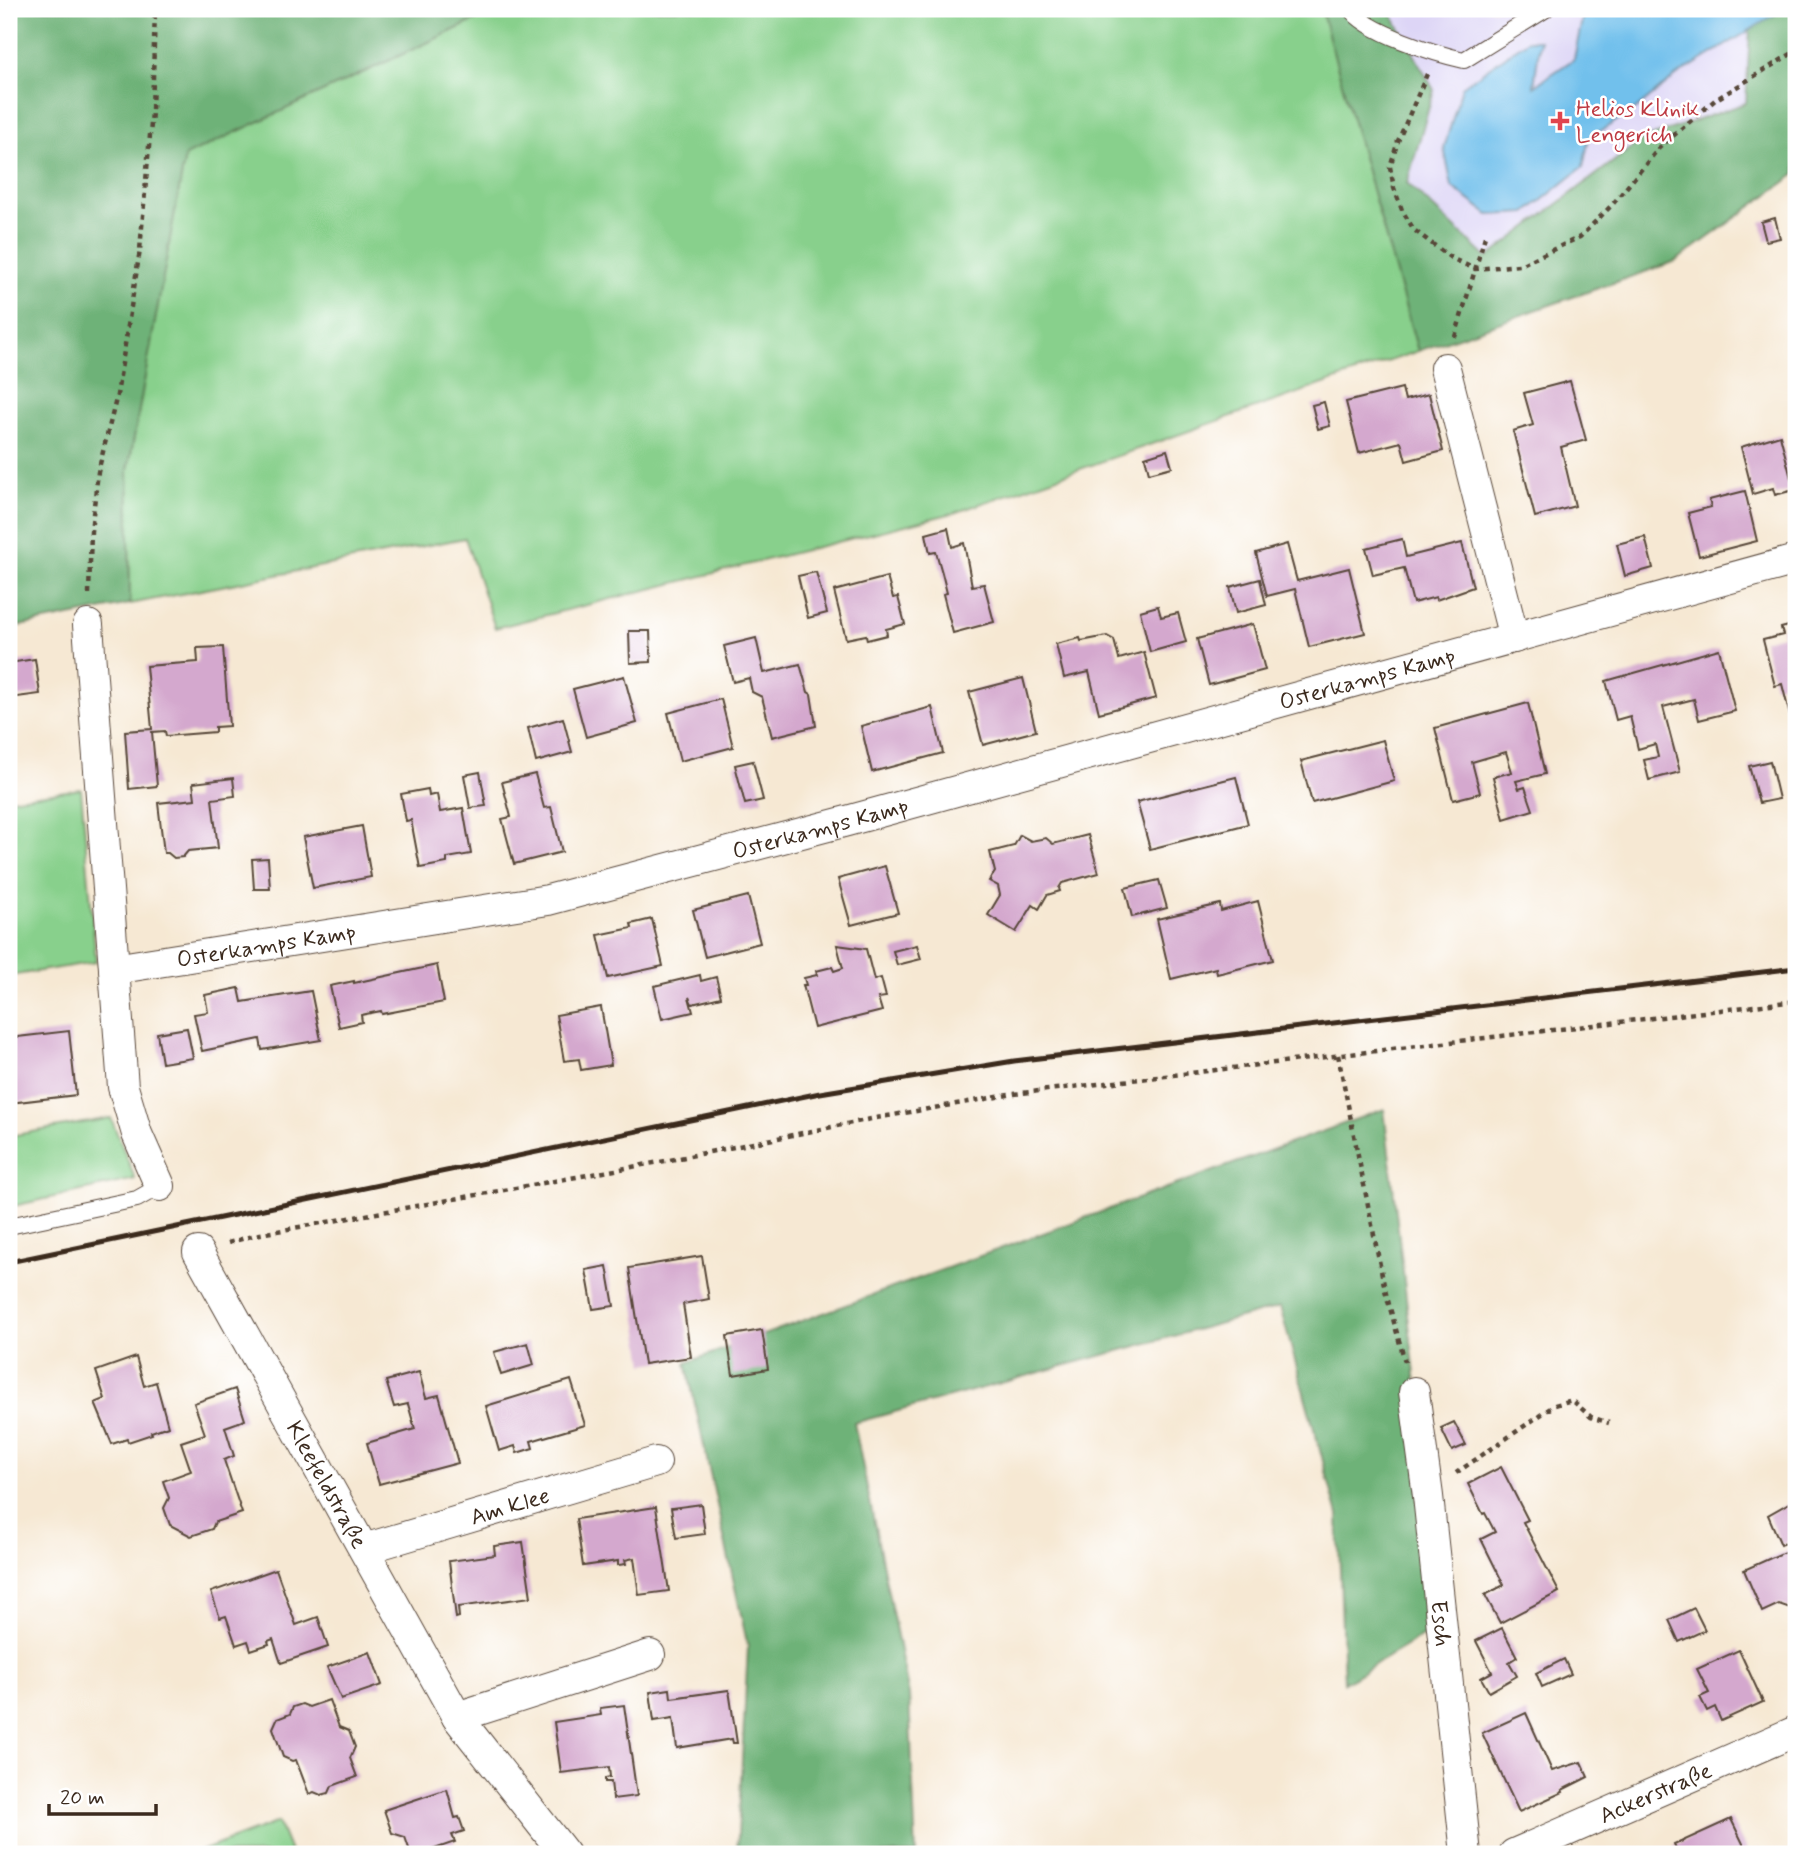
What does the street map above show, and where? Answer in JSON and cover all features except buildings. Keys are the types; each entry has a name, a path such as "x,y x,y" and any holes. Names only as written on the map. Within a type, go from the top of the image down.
{"street":[{"path":"1445,368 1514,638"},
{"name":"Osterkamps Kamp","path":"114,969 548,900 861,818 1796,560"},
{"path":"88,625 122,1087 137,1134 160,1186"},
{"name":"Kleefeldstraße","path":"198,1252 457,1717 565,1854"},
{"name":"Esch","path":"1413,1392 1428,1496 1466,1854"},
{"name":"Am Klee","path":"364,1549 656,1462"},
{"path":"457,1717 650,1655"},
{"name":"Ackerstraße","path":"1514,1854 1796,1731"}],"lane":[{"path":"1351,9 1354,15 1387,34 1435,54 1464,60 1546,9"},
{"path":"9,1226 137,1199 160,1186"}],"path":[{"path":"88,625 91,531 97,472 117,396 140,250 152,112 155,9"},
{"path":"1435,54 1398,141 1390,167 1402,210 1414,230 1451,258 1475,269 1520,265 1580,237 1612,205 1668,140 1715,100 1796,51"},
{"path":"1445,368 1486,233"},
{"path":"198,1252 255,1235 665,1161 876,1118 1014,1094 1796,1002"},
{"path":"1338,1055 1385,1290 1413,1392"},
{"path":"1428,1496 1467,1465 1555,1405 1572,1400 1591,1417 1609,1423"}],"shaded area":[{"name":"Helios Klinik Lengerich","path":"1389,9 1783,9 1750,29 1746,103 1643,139 1488,259 1407,183 1434,90"}],"green space":[{"path":"9,9 499,9 185,156 128,470 130,604 9,628"},
{"path":"499,9 1321,9 1418,351 957,512 495,628 465,538 130,604 128,470 185,156"},
{"path":"1321,9 1389,9 1434,90 1407,183 1487,258 1643,139 1746,103 1750,29 1783,9 1796,9 1796,174 1676,261 1418,351"},
{"path":"81,789 96,962 9,976 9,799"},
{"path":"1384,1109 1444,1623 1344,1683 1338,1515 1280,1307 854,1423 909,1695 916,1854 737,1854 748,1647 686,1363"},
{"path":"111,1118 135,1179 9,1207 9,1136"},
{"path":"278,1822 291,1854 193,1854"}],"water":[{"path":"1592,9 1784,9 1676,76 1636,109 1589,138 1583,167 1526,213 1489,215 1452,187 1444,148 1462,87 1528,40 1540,40 1534,86 1574,59 1583,15"}],"railway":[{"path":"9,1262 820,1093 1014,1061 1796,968"}],"place":[{"name":"Helios Klinik Lengerich","path":"1560,121"}]}
